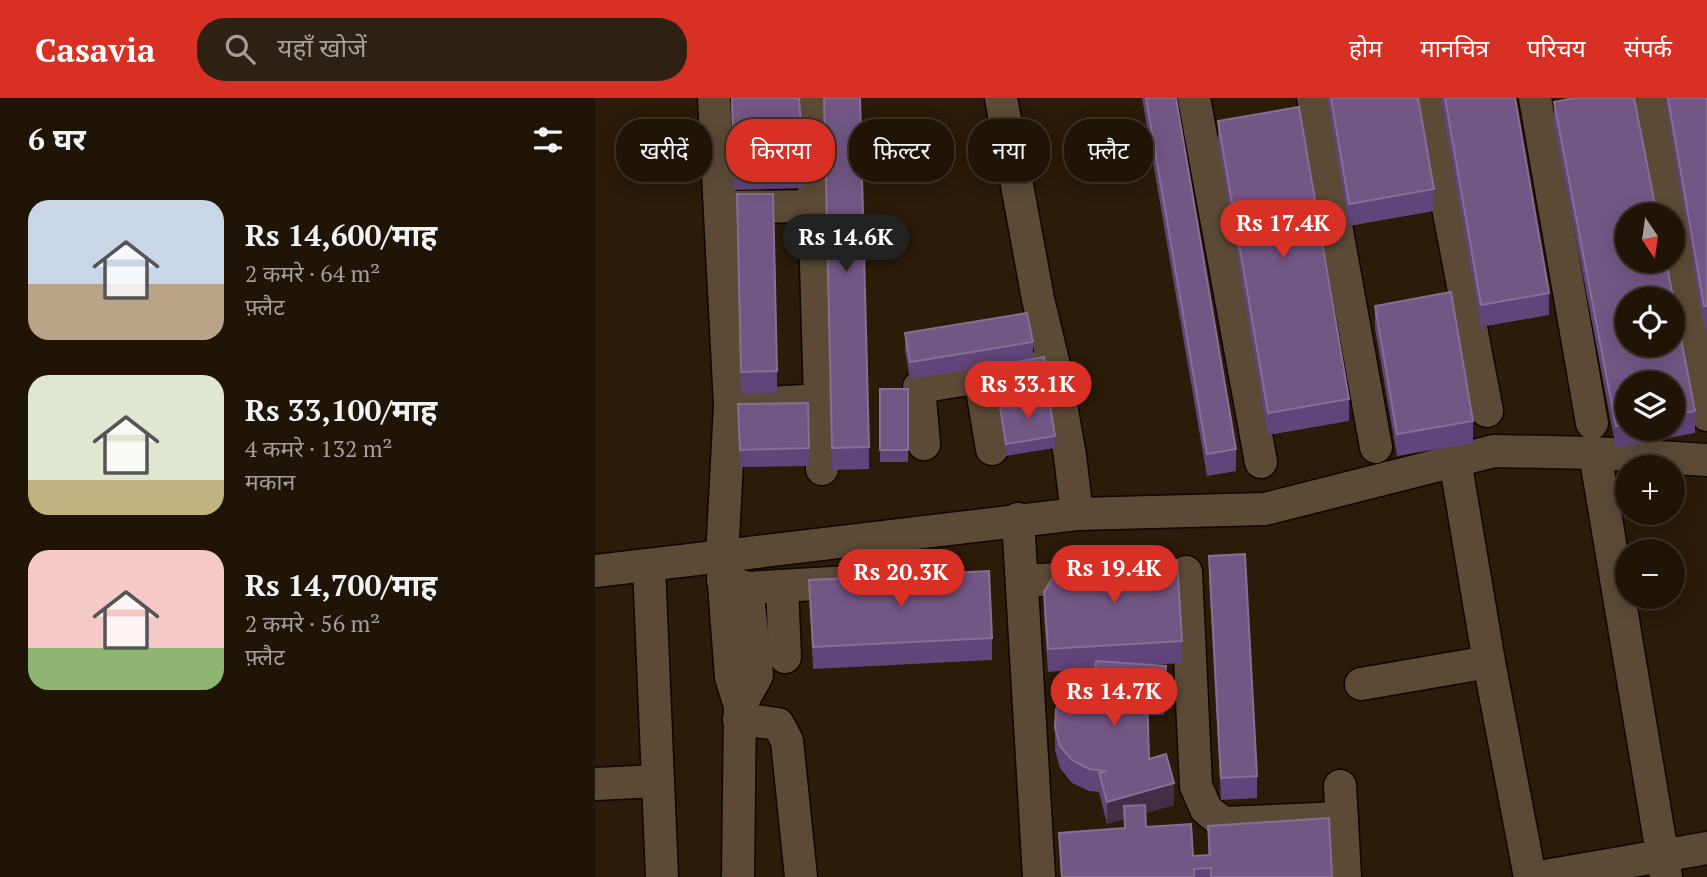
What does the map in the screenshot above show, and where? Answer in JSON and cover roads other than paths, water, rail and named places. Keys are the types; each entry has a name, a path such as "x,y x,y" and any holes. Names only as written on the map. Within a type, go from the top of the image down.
{"street":[{"path":"714,98 730,405 731,575 757,675 739,713 738,877"},
{"path":"807,98 812,148 822,469"},
{"path":"1001,98 1038,299 1054,365 1077,514"},
{"path":"1194,98 1261,462"},
{"path":"1313,98 1366,321 1376,447"},
{"path":"1535,98 1664,866"},
{"path":"1649,98 1669,203"},
{"path":"1431,99 1454,305 1487,411"},
{"path":"718,208 814,206"},
{"path":"1681,273 1707,415"},
{"path":"924,444 919,387 1054,365"},
{"path":"980,377 992,449"},
{"path":"730,405 821,400"},
{"path":"731,575 1018,519 1077,514 1265,509 1494,451 1594,438 1707,460"},
{"path":"1455,460 1489,662 1530,877"},
{"path":"1018,519 1039,877"},
{"path":"649,566 662,877"},
{"path":"595,571 649,566 731,575 782,586 874,580"},
{"path":"1185,572 1196,786 1206,809 1223,823 1342,818"},
{"path":"1022,581 1117,576"},
{"path":"782,586 785,657"},
{"path":"1361,684 1489,662"},
{"path":"739,713 778,724 787,741 801,877"},
{"path":"595,784 658,781"},
{"path":"1340,786 1345,877"},
{"path":"1539,877 1664,866 1707,848"}]}
